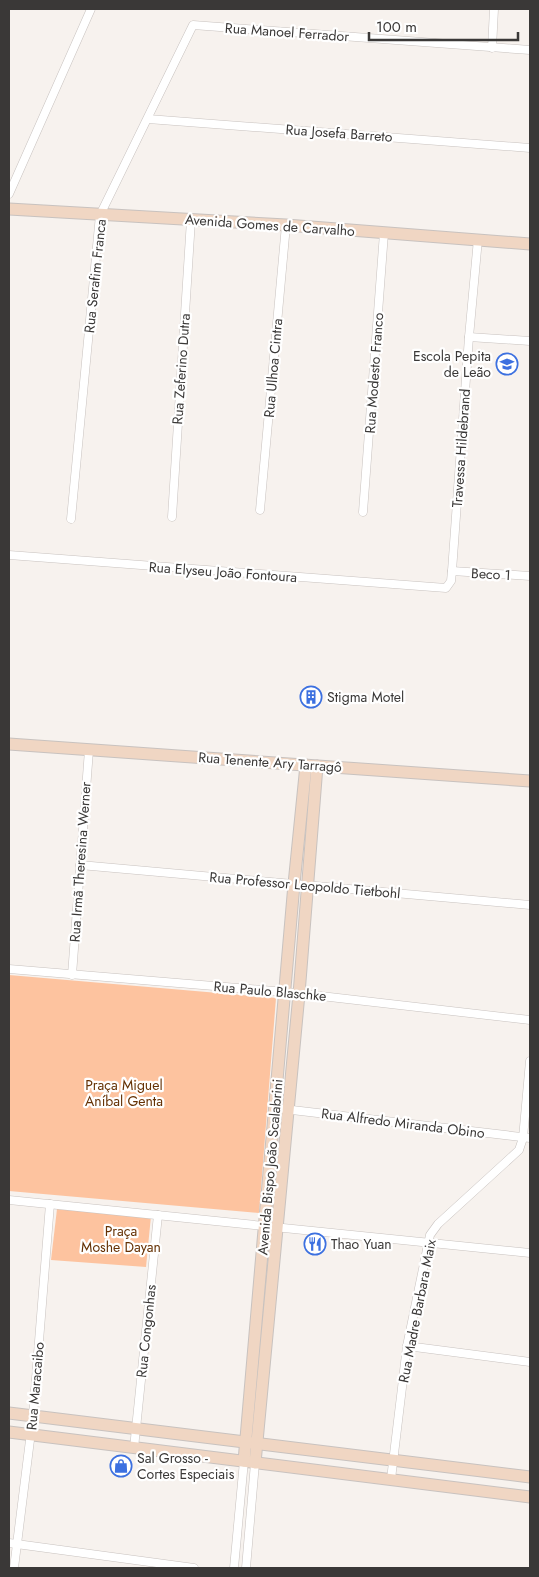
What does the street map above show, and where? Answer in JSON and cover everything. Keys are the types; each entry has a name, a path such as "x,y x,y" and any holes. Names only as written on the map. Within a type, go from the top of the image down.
{"street":[{"path":"9,194 91,9"},
{"path":"492,48 494,9"},
{"name":"Rua Manoel Ferrador","path":"194,25 530,50"},
{"name":"Rua Serafim Franca","path":"72,519 100,215 194,25"},
{"name":"Rua Josefa Barreto","path":"148,119 530,148"},
{"name":"Avenida Gomes de Carvalho","path":"9,209 286,225 513,242 530,235"},
{"name":"Rua Zeferino Dutra","path":"172,517 191,220"},
{"name":"Rua Ulhoa Cintra","path":"260,510 286,225"},
{"name":"Rua Modesto Franco","path":"363,512 384,233"},
{"name":"Travessa Hildebrand","path":"452,571 478,239"},
{"path":"513,242 530,244"},
{"path":"469,337 530,341"},
{"name":"Rua Elyseu João Fontoura","path":"9,555 438,588 449,586 452,571"},
{"name":"Beco 1","path":"452,571 530,576"},
{"name":"Rua Tenente Ary Tarragô","path":"9,744 530,781"},
{"name":"Rua Irmã Theresina Werner","path":"72,975 89,750"},
{"name":"Avenida Bispo João Scalabrini","path":"252,1443 265,1226 294,884 312,765"},
{"name":"Avenida Bispo João Scalabrini","path":"234,1568 250,1462 277,1227 299,994 307,885 312,765"},
{"name":"Rua Professor Leopoldo Tietbohl","path":"80,865 530,905"},
{"name":"Rua Paulo Blaschke","path":"9,969 286,992 530,1020"},
{"name":"Rua Madre Barbara Maix","path":"391,1479 407,1346 428,1243 433,1229 519,1150 527,1138 530,1061"},
{"name":"Rua Alfredo Miranda Obino","path":"275,1108 527,1138"},
{"path":"9,1200 530,1253"},
{"name":"Rua Maracaibo","path":"14,1568 33,1416 50,1204"},
{"name":"Rua Congonhas","path":"134,1448 158,1215"},
{"path":"407,1346 530,1362"},
{"path":"9,1413 530,1477"},
{"path":"9,1432 530,1496"},
{"name":"Avenida Bispo João Scalabrini","path":"246,1568 250,1462"},
{"path":"9,1543 194,1568"}],"green space":[{"name":"Praça Miguel Aníbal Genta","path":"9,975 276,998 259,1213 9,1191"},
{"name":"Praça Moshe Dayan","path":"57,1209 151,1216 146,1267 51,1260"}],"place":[{"name":"Escola Pepita de Leão","path":"507,364"},
{"name":"Stigma Motel","path":"311,697"},
{"name":"Thao Yuan","path":"315,1244"},
{"name":"Sal Grosso - Cortes Especiais","path":"121,1466"}]}
